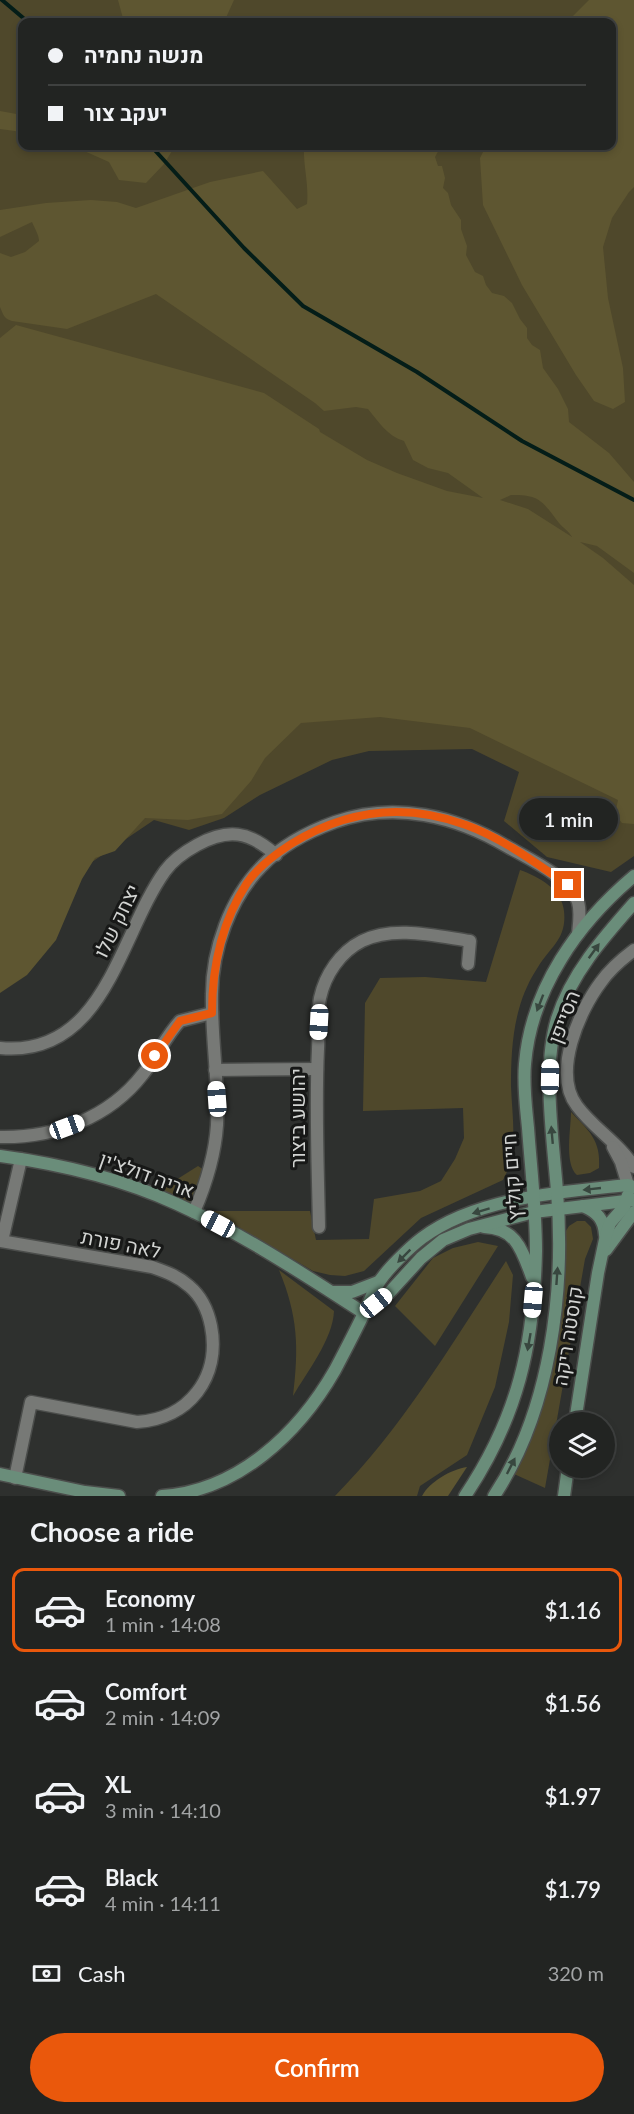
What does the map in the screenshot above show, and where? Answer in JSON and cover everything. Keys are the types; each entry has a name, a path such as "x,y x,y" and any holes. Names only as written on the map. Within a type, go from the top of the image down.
{"street":[{"path":"194,1212 206,1182 215,1147 217,1099 212,1013 213,970 218,947 227,922 248,882 263,865 276,855 323,826 348,818 374,813 406,811 435,816 487,834 543,867 568,885 579,904 578,934"},
{"name":"יצחק שלו","path":"0,1048 28,1048 53,1040 73,1027 92,1007 108,984 155,887 167,868 186,851 223,834 240,834 254,838 276,855"},
{"name":"חיים קוליץ","path":"465,1496 495,1447 519,1387 530,1332 534,1284 534,1212 525,1090 528,1038 543,994 567,949 600,907 634,876"},
{"path":"494,1496 526,1435 547,1366 556,1293 560,1225 550,1087 550,1057 555,1028 565,998 575,978 634,903"},
{"name":"יהושע ביצור","path":"319,1227 317,1069 320,999 332,968 345,952 362,941 389,934 427,934 470,941 468,964"},
{"name":"הסייפן","path":"634,950 614,966 592,994 581,1014 568,1055 567,1076 576,1106 623,1151 634,1167"},
{"path":"0,1137 21,1137 56,1131 97,1114 130,1090 180,1021 212,1013"},
{"path":"215,1070 317,1069"},
{"name":"הסייפן","path":"606,1136 631,1186 631,1200"},
{"name":"אריה דולצ'ין","path":"0,1156 110,1179 194,1212 252,1243 364,1313"},
{"path":"1,1241 21,1159"},
{"path":"162,1496 203,1488 234,1474 265,1455 283,1438 321,1394 378,1282 421,1240 436,1229 482,1210 533,1197 631,1186"},
{"path":"364,1313 389,1293 421,1258 443,1240 469,1229 534,1212 631,1200"},
{"name":"קוסטה ריקה","path":"577,1412 605,1241 610,1223 631,1200"},
{"path":"582,1205 593,1210 601,1218 605,1241"},
{"name":"קוסטה ריקה","path":"603,1256 612,1239 634,1212"},
{"path":"469,1229 497,1228 507,1233 522,1252 534,1284"},
{"name":"לאה פורת","path":"1,1241 152,1267 174,1275 191,1287 202,1301 214,1340 213,1358 208,1376 198,1391 168,1416 153,1421 137,1422 31,1401 15,1478"},
{"path":"330,1292 352,1292 378,1282"},
{"path":"0,1474 85,1492 119,1496"},
{"path":"564,1496 566,1478"}],"shaded area":[{"path":"0,0 634,0 634,856 611,872 547,857 504,821 519,772 472,749 369,751 332,760 260,795 224,818 189,830 154,820 89,864 0,980"},
{"path":"118,0 234,0 226,18 123,18"},
{"path":"589,0 634,0 634,187 612,218 603,247 608,298 623,368 625,402 613,409 594,401 576,375 522,285 483,205 480,158 484,150 616,150 616,18 571,18"},
{"path":"0,111 18,114 18,131 0,129"},
{"path":"82,150 173,150 164,164 146,183 119,180 109,162"},
{"path":"304,150 439,150 435,157 438,166 442,166 445,178 443,188 448,193 451,205 461,220 461,229 467,246 466,255 475,272 483,276 492,293 504,296 512,303 527,328 527,338 540,350 543,368 558,389 568,409 569,422 609,453 634,482 634,573 597,546 580,542 603,558 634,585 634,824 622,823 615,814 618,800 470,728 380,717 301,723 265,758 251,781 222,814 188,820 145,818 115,851 95,858 82,879 56,940 27,975 0,993 0,338 16,325 264,393 319,429 320,432 367,460 447,491 483,498 448,473 428,468 413,460 404,441 388,432 368,409 356,407 324,411 156,294 67,329 7,319 0,307 0,253 11,257 25,252 39,241 32,222 0,237 0,210 46,203 91,200 117,202 136,208 210,182 263,171 297,209 307,204","holes":["511,495 528,496 540,501 572,537 528,509 500,500"]},
{"path":"520,870 542,880 554,890 562,903 564,921 561,935 530,982 517,1018 511,1067 513,1146 503,1180 421,1218 364,1271 345,1276 313,1271 211,1211 310,1211 316,1240 369,1239 374,1199 420,1191 441,1181 455,1159 464,1138 463,1108 363,1111 365,1003 380,978 425,977 486,982"},
{"path":"571,1112 596,1143 599,1168 590,1173 577,1175 573,1170 569,1154"},
{"path":"198,1166 204,1170 193,1205 160,1190"},
{"path":"577,1221 585,1221 591,1227 593,1239 585,1259 558,1412 549,1412 549,1465 545,1488 514,1474 541,1408 556,1342 564,1234 569,1226"},
{"path":"478,1242 498,1246 435,1346 395,1306 433,1258 453,1248"},
{"path":"506,1261 513,1275 509,1322 495,1387 467,1455 420,1486 417,1496 335,1496 383,1442 405,1413"},
{"path":"279,1270 334,1311 333,1322 324,1344 293,1396 296,1362 295,1332 290,1302"},
{"path":"467,1467 448,1496 422,1496 442,1477"}],"waterway":[{"path":"2,0 23,18"},
{"path":"155,150 244,248 303,306 417,372 522,441 634,500"}],"route":[{"path":"155,1056 180,1021 212,1013 213,970 218,947 227,922 248,882 263,865 282,850 323,826 374,813 406,811 435,816 487,834 543,867 568,885"}]}
